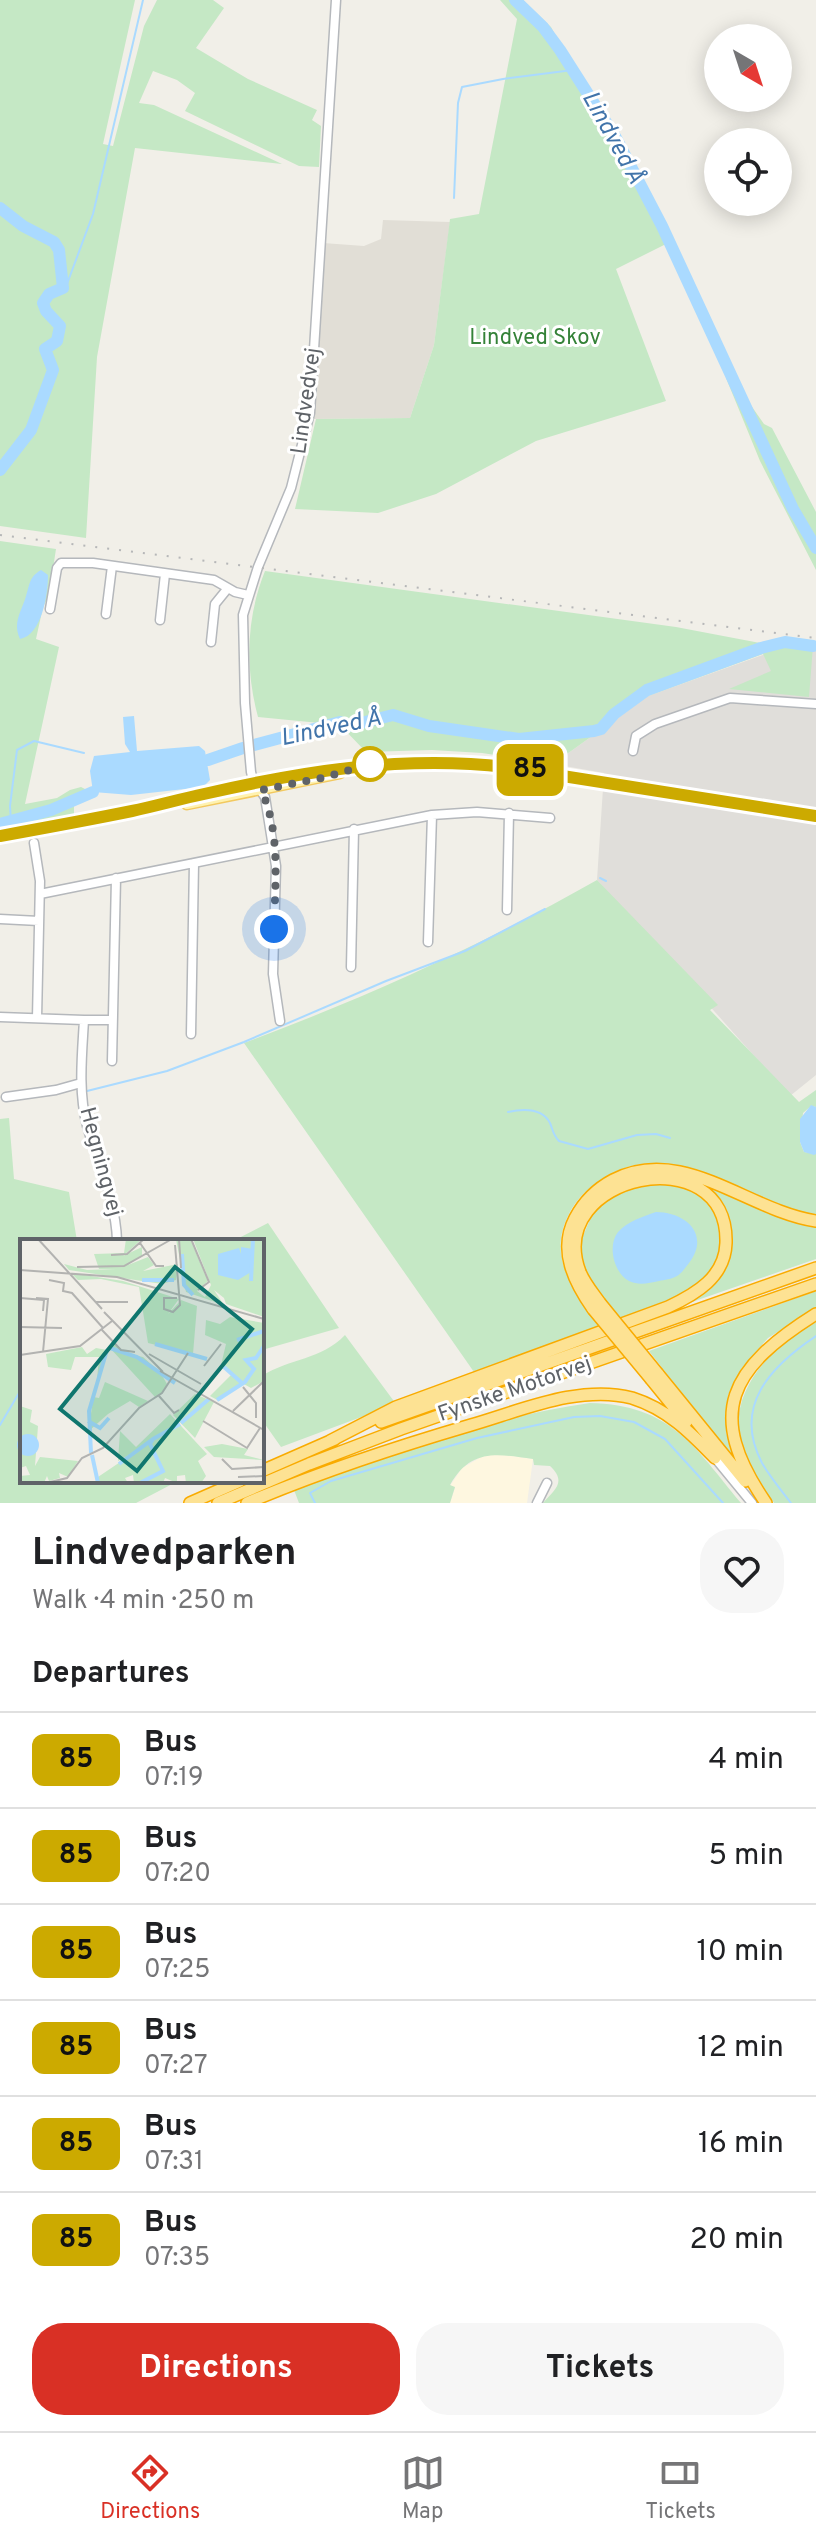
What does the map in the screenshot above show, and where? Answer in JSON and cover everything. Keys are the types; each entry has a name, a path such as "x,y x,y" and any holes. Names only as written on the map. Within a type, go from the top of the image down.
{"highway":[{"path":"765,1503 597,1306 579,1289 568,1257 572,1224 592,1194 622,1175 665,1169 707,1179 782,1213 816,1221"},
{"path":"330,1441 396,1407 668,1307 699,1291 717,1273 726,1251 727,1239 721,1214 701,1190 667,1178 647,1177 610,1191 594,1203 580,1226 577,1256 597,1306"},
{"name":"Fynske Motorvej","path":"264,1470 330,1441 447,1397 816,1268"},
{"name":"Fynske Motorvej","path":"218,1503 401,1429 816,1284"},
{"path":"765,1503 739,1457 733,1436 735,1401 752,1363 767,1347 816,1314"},
{"path":"654,1376 715,1458"},
{"path":"247,1503 408,1444 535,1406 581,1396 610,1395 652,1406 689,1431 715,1458"},
{"path":"190,1503 235,1483"}],"main road":[{"path":"0,836 203,801 258,786 322,778 369,764 430,762 483,764 813,814"}],"street":[{"name":"Lindvedvej","path":"280,1021 273,974 276,866 258,786 251,772 242,628 248,595 291,488 310,413 336,0"},
{"path":"50,609 57,568 61,563 112,566 214,580 248,595"},
{"path":"106,614 112,566"},
{"path":"160,620 165,574"},
{"path":"211,642 217,600 228,588"},
{"path":"633,751 636,736 655,724 730,698 816,704"},
{"path":"507,910 509,813"},
{"path":"40,894 432,815 509,813 550,818"},
{"path":"428,942 432,815"},
{"path":"351,967 354,829"},
{"path":"34,843 40,894 37,1018"},
{"path":"191,1034 194,863"},
{"path":"112,1061 116,878"},
{"path":"0,919 39,921"},
{"path":"0,1017 112,1020"},
{"name":"Hegningvej","path":"84,1020 81,1083 87,1124 110,1197 117,1239"},
{"name":"Hegningvej","path":"6,1097 81,1083"},
{"path":"715,1458 752,1503"},
{"path":"537,1503 547,1483"}],"shaded area":[{"path":"383,220 450,222 434,345 410,418 312,419 317,384 323,243 364,246 381,239"},
{"path":"816,647 816,1075 790,1096 597,880 604,773 553,764 648,696 782,648"},
{"path":"485,1455 533,1459 527,1503 450,1503 455,1488 450,1486 462,1468"}],"green space":[{"path":"0,0 135,0 103,144 113,146 144,26 157,0 213,0 224,8 196,48 248,79 317,110 312,120 321,126 319,167 299,166 185,111 195,93 177,80 153,71 139,103 154,105 282,164 135,148 97,357 86,538 0,526"},
{"name":"Lindved Skov","path":"500,0 523,0 551,27 666,244 616,269 666,401 536,441 436,494 378,513 295,509 316,419 410,418 434,345 450,219 479,214 517,19"},
{"path":"731,377 764,424 772,428 816,512 816,570 760,461 726,378"},
{"path":"0,541 56,549 49,595 36,639 59,647 25,804 57,798 81,787 87,790 86,794 74,797 74,814 0,828"},
{"path":"265,571 676,627 771,645 793,642 813,646 809,697 729,689 771,671 763,654 648,696 553,764 482,753 432,750 366,752 340,725 258,717 249,662 254,607"},
{"path":"597,880 718,1005 710,1010 799,1102 816,1090 816,1107 811,1106 803,1113 800,1142 804,1152 816,1154 816,1215 790,1210 715,1178 664,1164 638,1165 611,1174 592,1186 576,1202 562,1231 561,1246 567,1275 601,1326 474,1372 244,1043 424,969"},
{"path":"9,1118 14,1179 69,1192 77,1239 20,1239 20,1483 174,1483 136,1503 0,1503 0,1119"},
{"path":"671,1182 694,1191 713,1210 720,1234 717,1260 711,1272 695,1289 663,1305 619,1319 585,1276 580,1243 594,1210 626,1188"},
{"path":"705,1182 816,1225 816,1259 689,1303 695,1299 715,1268 727,1243 725,1218 703,1187"},
{"path":"268,1223 339,1328 264,1349 264,1239 237,1239"},
{"path":"816,1291 816,1308 768,1338 742,1368 728,1395 726,1432 735,1462 649,1351"},
{"path":"816,1322 816,1503 774,1503 747,1462 740,1440 739,1418 743,1398 765,1362 797,1333"},
{"path":"345,1335 396,1404 281,1447 264,1423 264,1375 336,1343"},
{"path":"590,1403 641,1411 661,1420 694,1447 741,1503 543,1503 558,1481 550,1466 534,1465 533,1459 496,1455 476,1459 458,1473 450,1485 455,1487 450,1503 299,1503 294,1490 477,1427"}],"water":[{"path":"41,570 48,575 42,613 34,630 20,639 18,617 30,581"},
{"path":"134,716 137,751 199,746 205,751 210,780 203,787 131,795 93,792 90,771 94,756 130,752 125,744 123,717"},
{"path":"811,1105 816,1107 814,1155 804,1152 800,1142 800,1119"},
{"path":"656,1212 676,1216 692,1227 696,1234 695,1252 675,1277 633,1283 619,1272 613,1244 618,1232 626,1225"}],"waterway":[{"path":"63,288 93,214 143,0"},
{"name":"Lindved Å","path":"515,0 543,27 560,50 616,138 662,226 793,509 816,548"},
{"path":"454,198 458,103 462,87 573,70"},
{"path":"0,208 23,226 54,242 59,250 63,288 49,294 43,303 60,326 57,341 45,349 53,370 31,430 0,470"},
{"name":"Lindved Å","path":"208,760 340,722 349,726 393,715 429,726 519,739 594,731 601,729 614,714 647,690 761,648 785,642 813,646"},
{"path":"11,822 17,750 34,741 84,753"},
{"name":"Lindved Å","path":"0,824 51,810 93,792"},
{"path":"600,878 606,881"},
{"path":"87,1091 167,1071 244,1042 465,951 545,909"},
{"path":"508,1112 537,1112 550,1123 559,1141 588,1149 637,1135 656,1134 670,1138"},
{"path":"791,1503 762,1463 751,1423 754,1406 771,1374 816,1336"},
{"path":"0,1425 20,1391"},
{"path":"315,1503 310,1493 331,1481 477,1438 574,1417 600,1416 634,1422 665,1439 723,1503"}],"railway":[{"path":"0,535 816,638"}],"bus line":[{"name":"85","path":"0,836 134,811 321,770 404,762 506,767 816,816"}],"route":[{"path":"274,929 276,866 265,797 261,790 322,778 370,764"}]}
